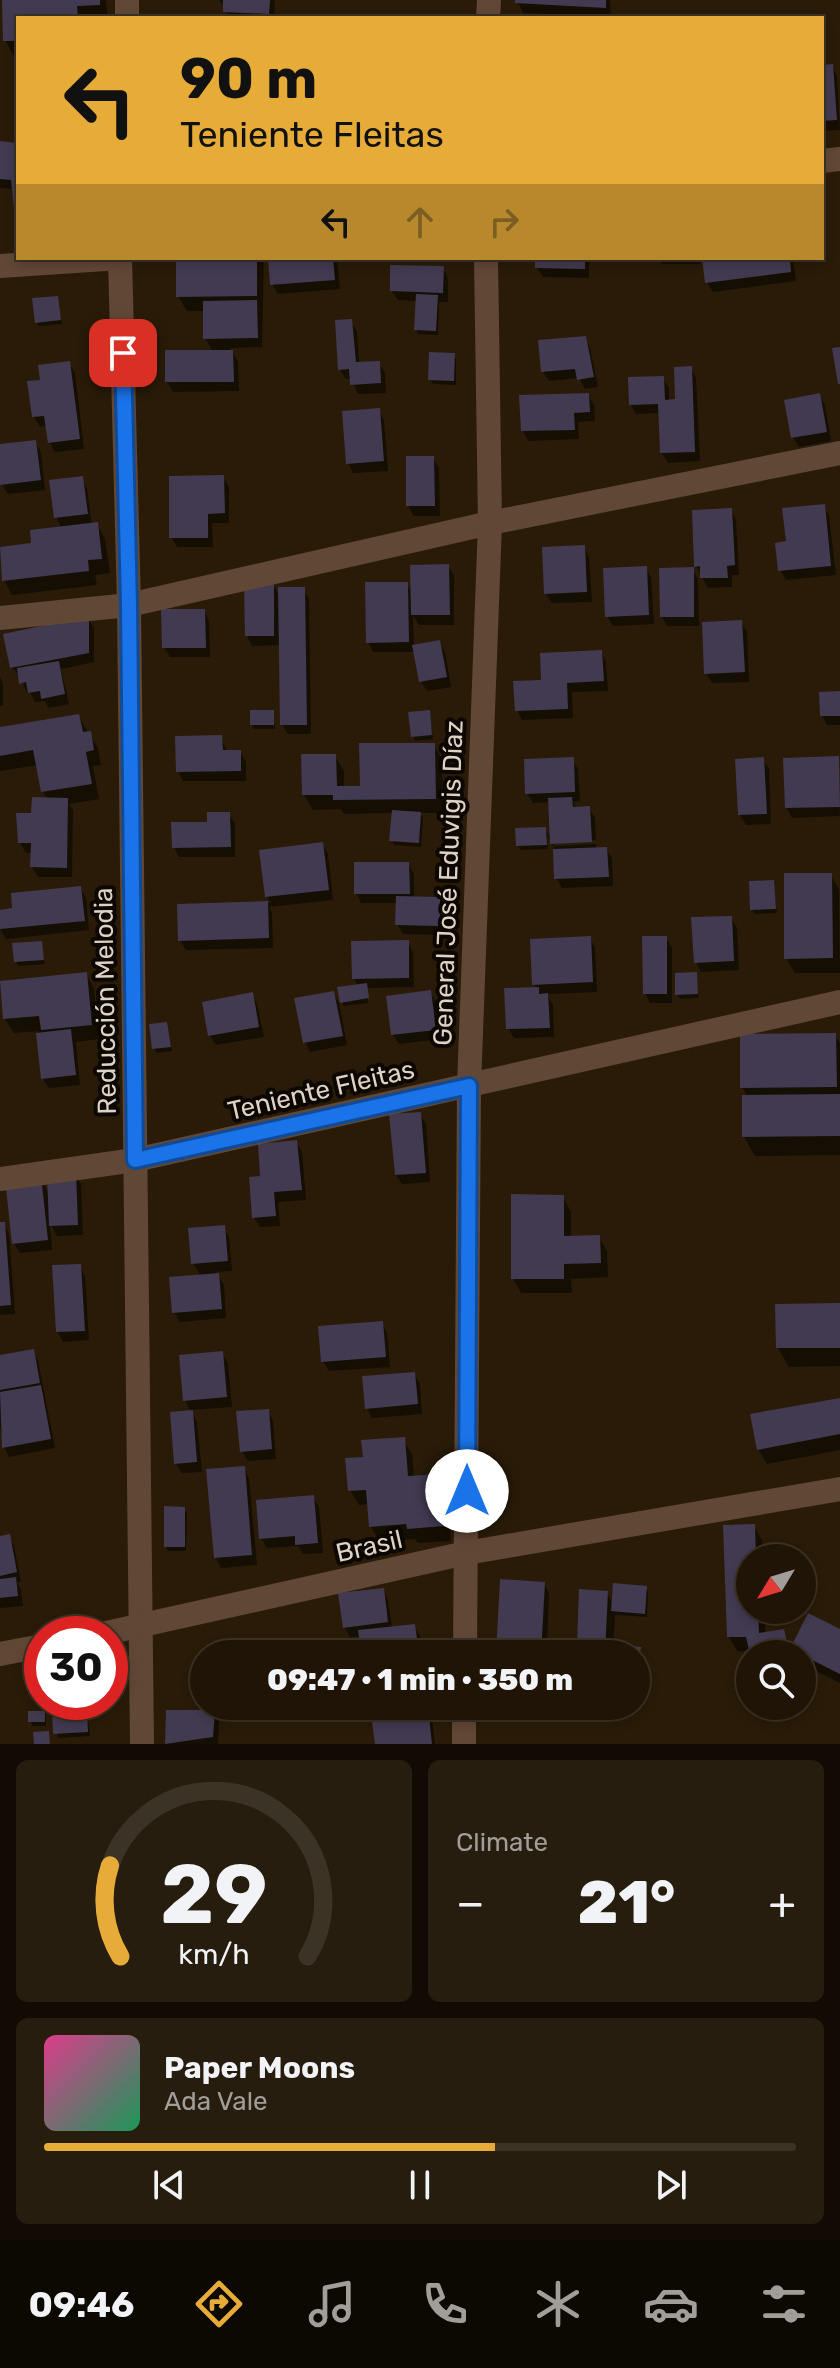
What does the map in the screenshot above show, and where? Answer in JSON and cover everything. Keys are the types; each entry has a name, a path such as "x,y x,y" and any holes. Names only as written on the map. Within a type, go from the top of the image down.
{"street":[{"path":"0,266 90,260"},
{"name":"Reducción Melodia","path":"120,260 129,605 142,1744"},
{"name":"General José Eduvigis Díaz","path":"465,1640 469,1086 490,523 486,260"},
{"path":"0,618 129,605 490,523 840,453"},
{"name":"Teniente Fleitas","path":"0,1179 135,1160 840,1002"},
{"name":"Brasil","path":"128,1629 466,1553 840,1489"},
{"path":"0,1654 24,1649"},
{"path":"464,1720 464,1744"}],"building":[{"path":"2,0 100,0 100,5 77,6 78,16 16,16 16,41 3,41"},
{"path":"223,0 270,0 269,14 223,12"},
{"path":"515,0 606,0 606,8 515,3"},
{"path":"833,64 837,120 824,121 824,65"},
{"path":"0,141 16,143 16,228 11,180 0,179"},
{"path":"176,260 257,260 257,296 176,297"},
{"path":"268,260 333,260 335,280 270,285"},
{"path":"535,260 585,260 585,269 535,268"},
{"path":"702,260 790,260 791,272 705,283"},
{"path":"390,265 444,266 443,293 390,291"},
{"path":"416,294 438,295 436,331 414,330"},
{"path":"58,296 61,320 35,323 32,298"},
{"path":"257,300 258,338 203,339 203,301"},
{"path":"352,319 356,362 380,361 381,383 350,385 349,369 338,370 335,320"},
{"path":"586,336 594,377 577,380 575,369 541,372 538,340"},
{"path":"840,347 840,384 838,384 832,348"},
{"path":"165,350 233,350 234,382 165,382"},
{"path":"429,352 455,353 454,381 428,380"},
{"path":"70,361 80,439 48,443 44,416 32,417 27,381 40,380 38,365"},
{"path":"692,366 695,452 660,453 658,404 629,405 628,377 664,376 665,400 675,399 674,367"},
{"path":"589,393 590,412 574,413 575,430 521,431 519,395"},
{"path":"820,393 827,432 791,438 784,400"},
{"path":"380,408 384,461 346,464 342,411"},
{"path":"36,440 41,480 0,485 0,444"},
{"path":"406,456 434,456 435,506 406,506"},
{"path":"224,475 225,513 208,514 208,538 169,538 169,476"},
{"path":"83,476 88,514 54,518 49,480"},
{"path":"825,504 831,566 778,571 775,543 786,541 782,508"},
{"path":"732,508 735,565 727,566 728,578 700,578 700,566 694,567 692,510"},
{"path":"98,522 102,559 88,560 89,571 2,581 0,547 31,543 30,530"},
{"path":"585,545 587,592 544,594 542,547"},
{"path":"449,564 450,615 411,615 410,565"},
{"path":"647,566 649,615 605,617 603,568"},
{"path":"694,567 694,617 660,617 659,568"},
{"path":"274,582 274,636 245,636 244,583"},
{"path":"365,582 408,582 409,642 366,643"},
{"path":"278,587 305,587 307,725 280,725"},
{"path":"161,609 205,609 206,648 162,648"},
{"path":"89,616 89,653 10,668 3,634"},
{"path":"742,620 745,672 704,674 702,622"},
{"path":"440,640 447,677 419,682 412,645"},
{"path":"602,650 604,681 567,683 568,709 515,711 513,681 541,680 540,653"},
{"path":"59,661 65,694 41,699 40,691 28,693 26,682 19,684 17,668"},
{"path":"840,691 840,716 820,716 819,692"},
{"path":"250,710 274,710 274,725 250,725"},
{"path":"430,710 432,735 411,737 408,712"},
{"path":"79,714 83,732 91,731 94,750 86,752 92,784 41,792 33,750 0,756 0,727"},
{"path":"222,735 223,750 241,750 241,771 176,772 175,736"},
{"path":"359,743 435,743 436,799 333,800 333,795 302,795 301,754 336,754 337,786 360,786"},
{"path":"839,756 840,807 785,808 783,758"},
{"path":"574,757 575,792 525,794 524,759"},
{"path":"764,757 767,814 738,815 735,759"},
{"path":"32,797 68,798 67,868 30,867 31,843 18,843 16,813 31,813"},
{"path":"572,797 573,807 590,806 592,842 550,844 548,798"},
{"path":"392,810 421,812 419,843 389,841"},
{"path":"207,812 230,812 231,847 172,848 171,822 207,822"},
{"path":"546,827 547,845 516,846 515,828"},
{"path":"323,842 329,890 265,897 259,850"},
{"path":"607,847 609,877 554,879 553,849"},
{"path":"354,862 409,862 410,894 354,894"},
{"path":"784,873 832,873 833,958 784,959"},
{"path":"774,880 776,909 750,910 749,881"},
{"path":"81,886 85,921 0,929 0,910 12,908 11,893"},
{"path":"396,896 440,897 440,926 395,925"},
{"path":"268,901 269,938 178,941 177,904"},
{"path":"732,916 734,961 694,963 691,917"},
{"path":"591,936 593,982 532,985 530,939"},
{"path":"642,936 667,936 667,994 643,994"},
{"path":"409,940 409,978 352,979 351,941"},
{"path":"42,941 44,960 14,962 12,943"},
{"path":"87,972 92,1025 41,1030 39,1016 3,1019 0,981"},
{"path":"697,972 698,994 675,995 675,973"},
{"path":"367,983 369,998 340,1003 337,987"},
{"path":"539,987 539,994 548,993 550,1028 506,1029 504,988"},
{"path":"431,990 436,1030 391,1035 386,996"},
{"path":"334,991 343,1036 303,1043 294,998"},
{"path":"253,992 259,1027 208,1036 202,1002"},
{"path":"167,1022 171,1047 152,1049 149,1024"},
{"path":"71,1029 76,1075 41,1079 36,1033"},
{"path":"836,1033 837,1087 740,1088 740,1034"},
{"path":"840,1094 840,1136 742,1137 742,1095"},
{"path":"421,1112 426,1173 395,1175 389,1114"},
{"path":"297,1140 302,1190 274,1192 276,1216 252,1218 249,1177 260,1176 258,1144"},
{"path":"76,1172 78,1225 49,1226 47,1174"},
{"path":"41,1175 48,1240 12,1244 5,1179"},
{"path":"511,1194 564,1195 564,1236 600,1235 601,1263 564,1264 564,1279 511,1279"},
{"path":"0,1222 5,1222 11,1305 0,1306"},
{"path":"225,1225 228,1261 191,1264 188,1228"},
{"path":"81,1264 85,1331 56,1332 52,1265"},
{"path":"219,1273 222,1309 172,1313 169,1277"},
{"path":"840,1303 840,1348 776,1348 775,1304"},
{"path":"383,1321 386,1357 321,1362 318,1326"},
{"path":"34,1349 40,1383 0,1390 0,1355"},
{"path":"223,1351 227,1397 183,1401 179,1355"},
{"path":"415,1372 418,1404 365,1409 362,1376"},
{"path":"41,1385 51,1439 2,1448 0,1392"},
{"path":"840,1398 840,1434 757,1450 750,1414"},
{"path":"269,1409 272,1449 240,1452 236,1411"},
{"path":"193,1410 197,1462 174,1464 170,1412"},
{"path":"405,1437 408,1476 439,1474 444,1526 407,1529 406,1524 369,1527 366,1490 348,1491 345,1458 363,1457 361,1440"},
{"path":"245,1466 252,1555 214,1558 206,1469"},
{"path":"314,1495 318,1543 295,1545 295,1536 259,1539 256,1500"},
{"path":"164,1506 185,1507 185,1547 164,1547"},
{"path":"755,1524 756,1544 736,1544 736,1624 759,1624 759,1633 784,1629 787,1640 727,1637 723,1525"},
{"path":"10,1534 17,1572 0,1576 0,1536"},
{"path":"16,1577 18,1596 0,1598 0,1579"},
{"path":"500,1579 545,1582 542,1640 497,1640"},
{"path":"613,1583 647,1586 645,1614 611,1611"},
{"path":"384,1588 388,1622 343,1628 338,1593"},
{"path":"579,1589 608,1591 606,1640 577,1640"},
{"path":"816,1617 840,1629 840,1674 816,1662 816,1640 794,1640 802,1624 816,1624"},
{"path":"415,1624 417,1640 359,1640 358,1630"},
{"path":"166,1710 190,1710 190,1720 214,1720 213,1737 165,1744"},
{"path":"52,1720 88,1720 88,1732 53,1734"},
{"path":"372,1720 429,1720 432,1744 375,1744"},
{"path":"49,1731 50,1744 34,1744 33,1732"}],"route":[{"path":"123,353 135,1160 469,1086 467,1491"}]}
